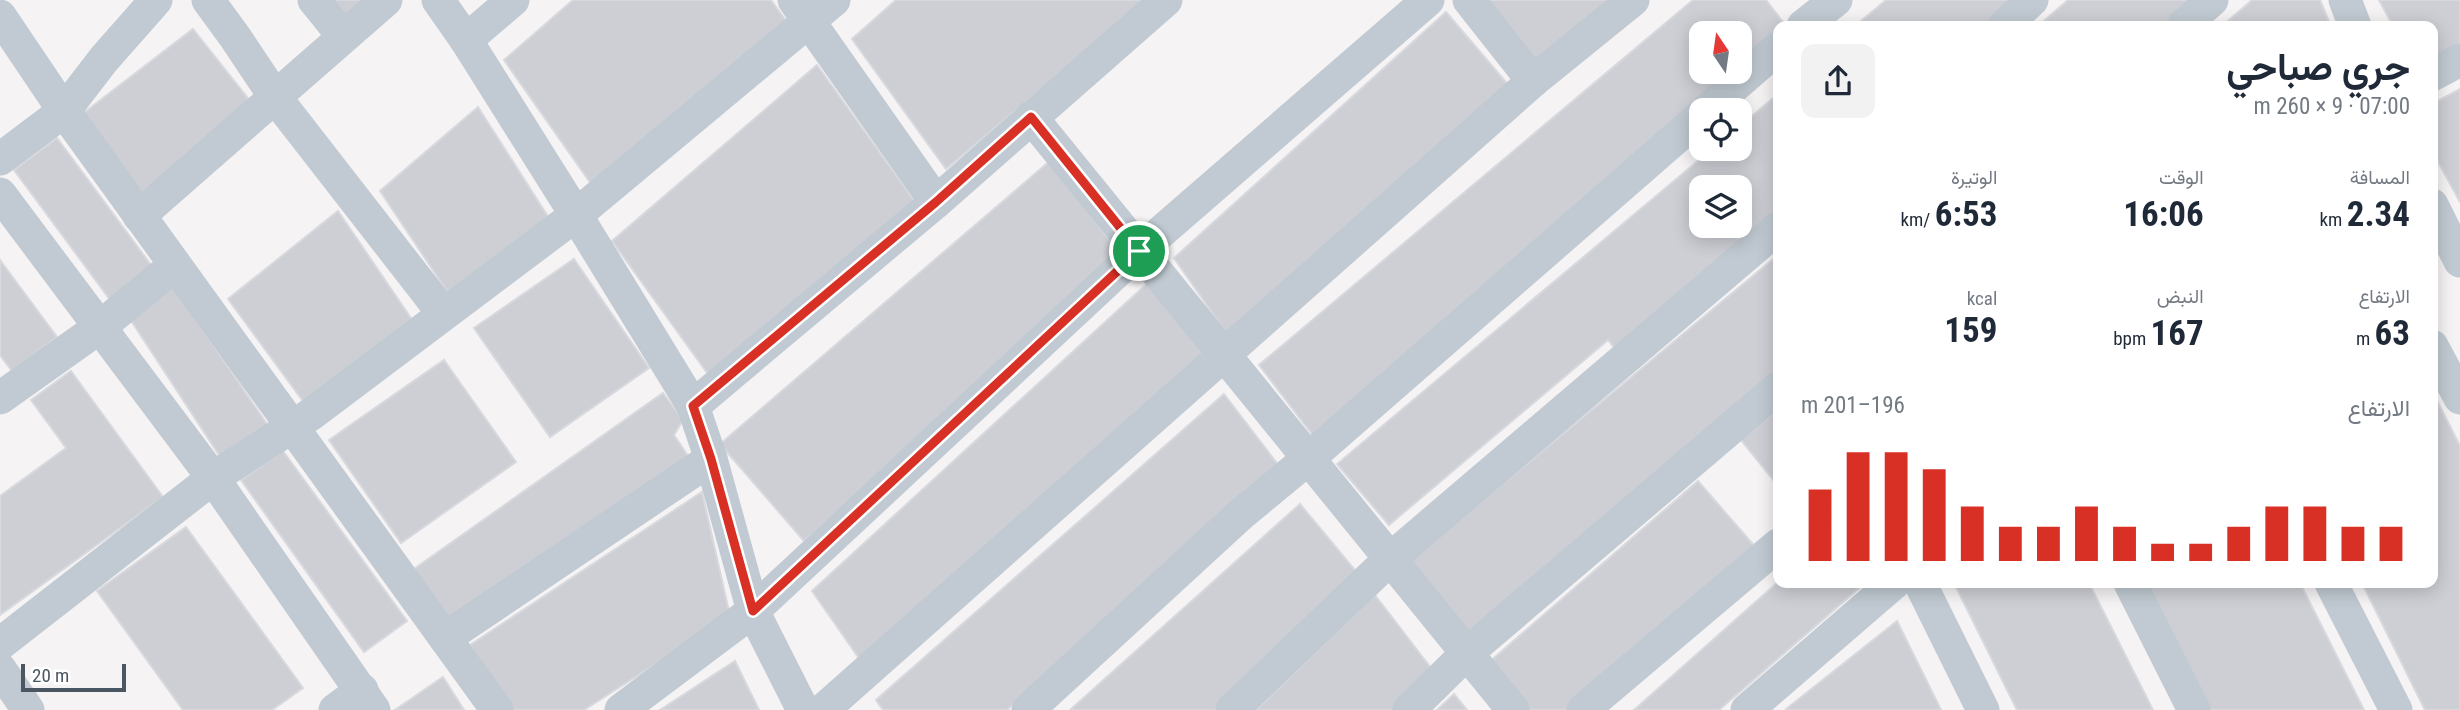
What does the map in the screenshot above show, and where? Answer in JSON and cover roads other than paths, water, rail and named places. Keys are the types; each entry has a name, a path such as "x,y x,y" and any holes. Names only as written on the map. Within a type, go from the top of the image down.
{"street":[{"path":"0,159 64,111 104,59 156,0"},
{"path":"208,0 275,97 443,313"},
{"path":"314,0 344,36"},
{"path":"139,216 386,0"},
{"path":"438,0 576,215 693,406 711,459 753,611 803,710"},
{"path":"466,40 513,0"},
{"path":"0,644 212,478 310,415 576,215 802,11 834,0"},
{"path":"693,406 936,202 1166,0"},
{"path":"621,710 753,611 1139,251 1428,0"},
{"path":"1469,0 1533,81"},
{"path":"823,710 1533,81 1633,0"},
{"path":"1804,19 1836,0"},
{"path":"2009,21 2032,0"},
{"path":"2189,21 2212,0"},
{"path":"2345,0 2353,21"},
{"path":"802,11 936,202"},
{"path":"0,16 139,216 497,710"},
{"path":"1721,98 1773,52"},
{"path":"2438,72 2460,60"},
{"path":"1031,117 1513,710"},
{"path":"1028,710 1240,515 1689,126"},
{"path":"0,194 212,478 368,700 335,710"},
{"path":"2438,217 2459,257"},
{"path":"1232,710 1390,559 1773,232"},
{"path":"0,398 100,327 175,265"},
{"path":"2438,357 2460,398"},
{"path":"1409,710 1467,653 1773,392"},
{"path":"445,638 711,459"},
{"path":"1583,710 1773,549"},
{"path":"1759,706 1889,588"},
{"path":"1922,588 1983,710"},
{"path":"2133,588 2194,710"},
{"path":"2334,588 2396,710"},
{"path":"0,669 28,710"}]}
